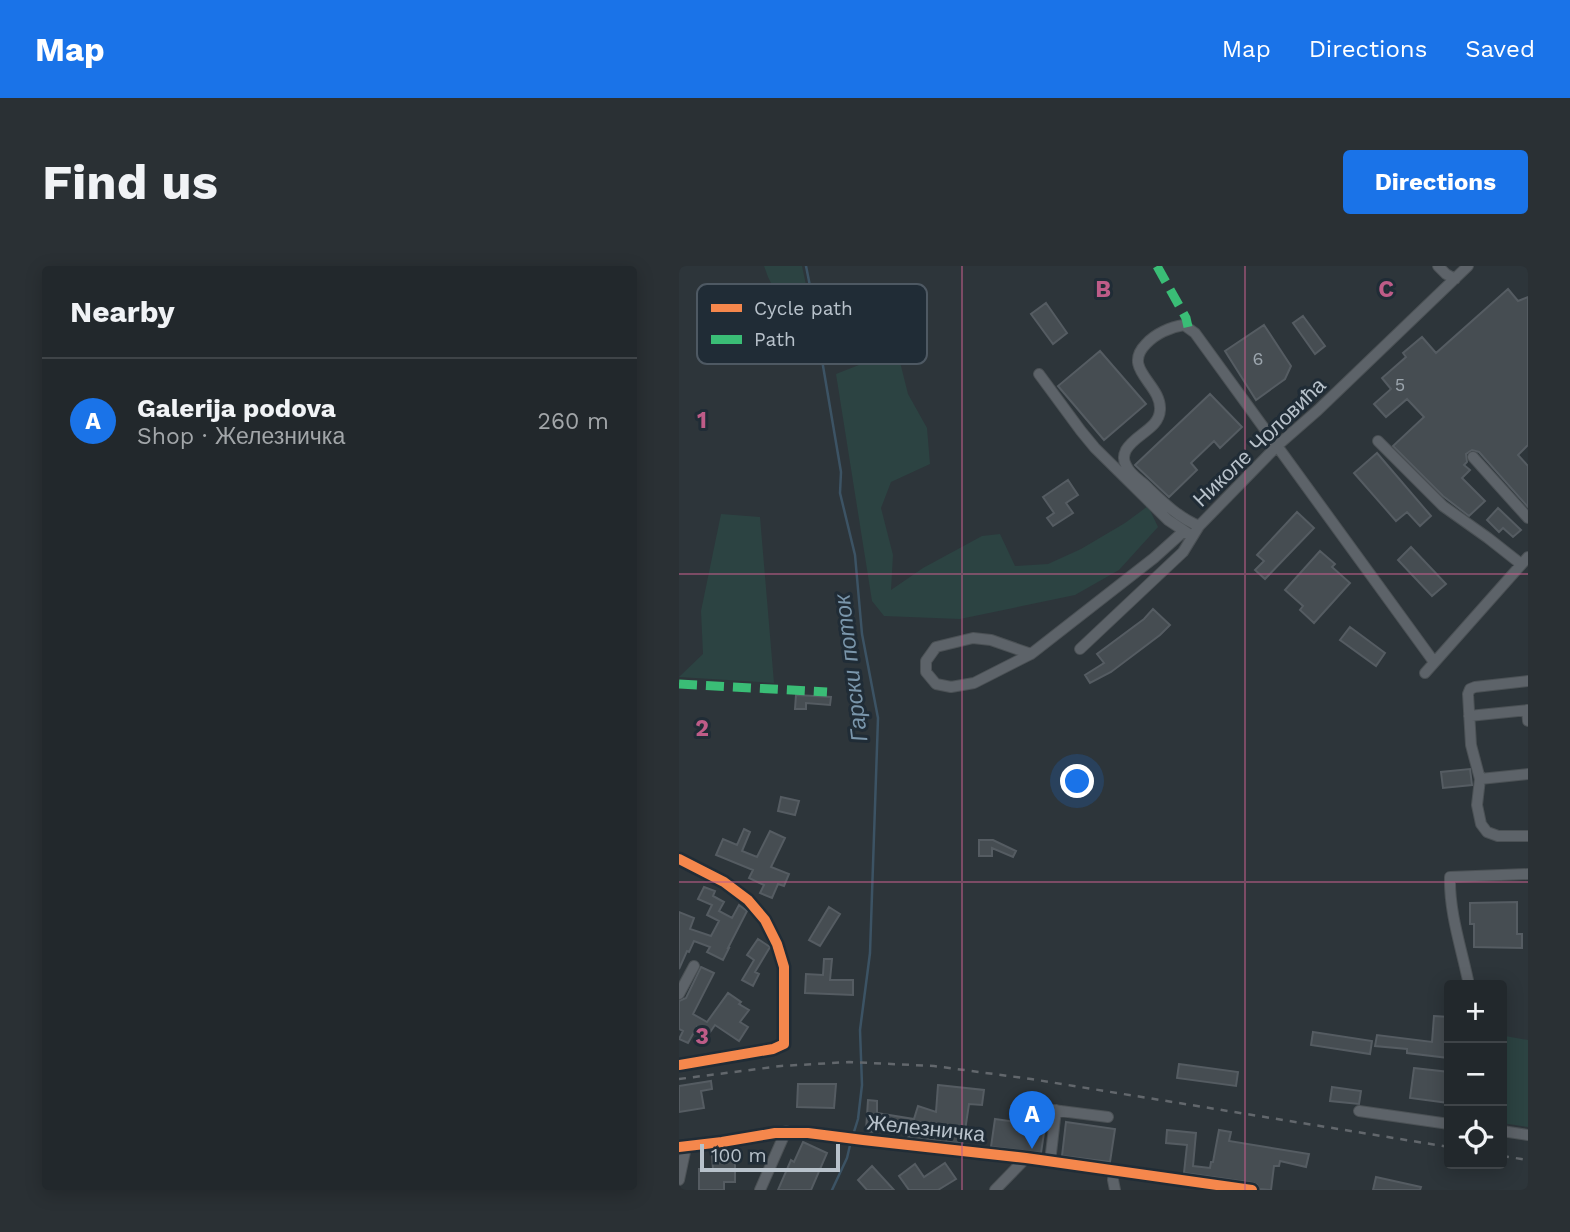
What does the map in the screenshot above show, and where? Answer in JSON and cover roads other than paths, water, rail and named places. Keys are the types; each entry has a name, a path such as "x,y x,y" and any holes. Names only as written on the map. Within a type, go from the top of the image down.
{"street":[{"path":"1438,266 1455,279"},
{"name":"Николе Чоловића","path":"1080,649 1183,552 1188,534 1278,445 1468,266"},
{"path":"1199,526 1171,510 1127,468 1124,455 1128,447 1157,421 1159,415 1157,395 1137,362 1139,352 1160,333 1184,325 1192,329 1434,662"},
{"path":"1031,654 991,640 973,638 936,647 926,661 926,672 936,684 951,687 974,683 1031,654 1188,534 1168,520 1095,447 1039,374"},
{"path":"1378,440 1443,506 1524,561 1425,673"},
{"path":"1473,457 1528,519"},
{"path":"1528,681 1473,688 1468,694 1471,745 1479,779 1478,814 1484,828 1492,835 1528,836"},
{"path":"1469,716 1528,714"},
{"path":"1479,779 1528,774"},
{"path":"679,859 732,888 748,900 765,920 777,944 784,967 784,1044 773,1049 679,1065"},
{"path":"1468,980 1455,918 1451,877 1528,874"},
{"path":"679,994 694,966"},
{"path":"1021,1106 1108,1117"},
{"path":"1050,1162 1056,1110"},
{"path":"1359,1111 1444,1123"},
{"path":"760,1190 786,1131"},
{"name":"Железничка","path":"683,1147 786,1131 1026,1158 1114,1171 1180,1185 1252,1190"},
{"path":"1507,1132 1528,1135"},
{"path":"679,1180 683,1147"},
{"path":"995,1190 1026,1158"},
{"path":"1114,1171 1115,1190"}],"waterway":[{"name":"Гарски поток","path":"806,266 810,284"},
{"name":"Гарски поток","path":"823,364 841,472 840,493 855,555 862,634 878,718 870,953 860,1030 862,1085 853,1135"},
{"name":"Гарски поток","path":"832,1190 847,1158 851,1141"}],"railway":[{"path":"679,1079 781,1066 849,1062 934,1066 1031,1079 1444,1146"},
{"path":"1507,1157 1528,1160"}],"place":[{"name":"Galerija podova","path":"1032,1149"}]}
